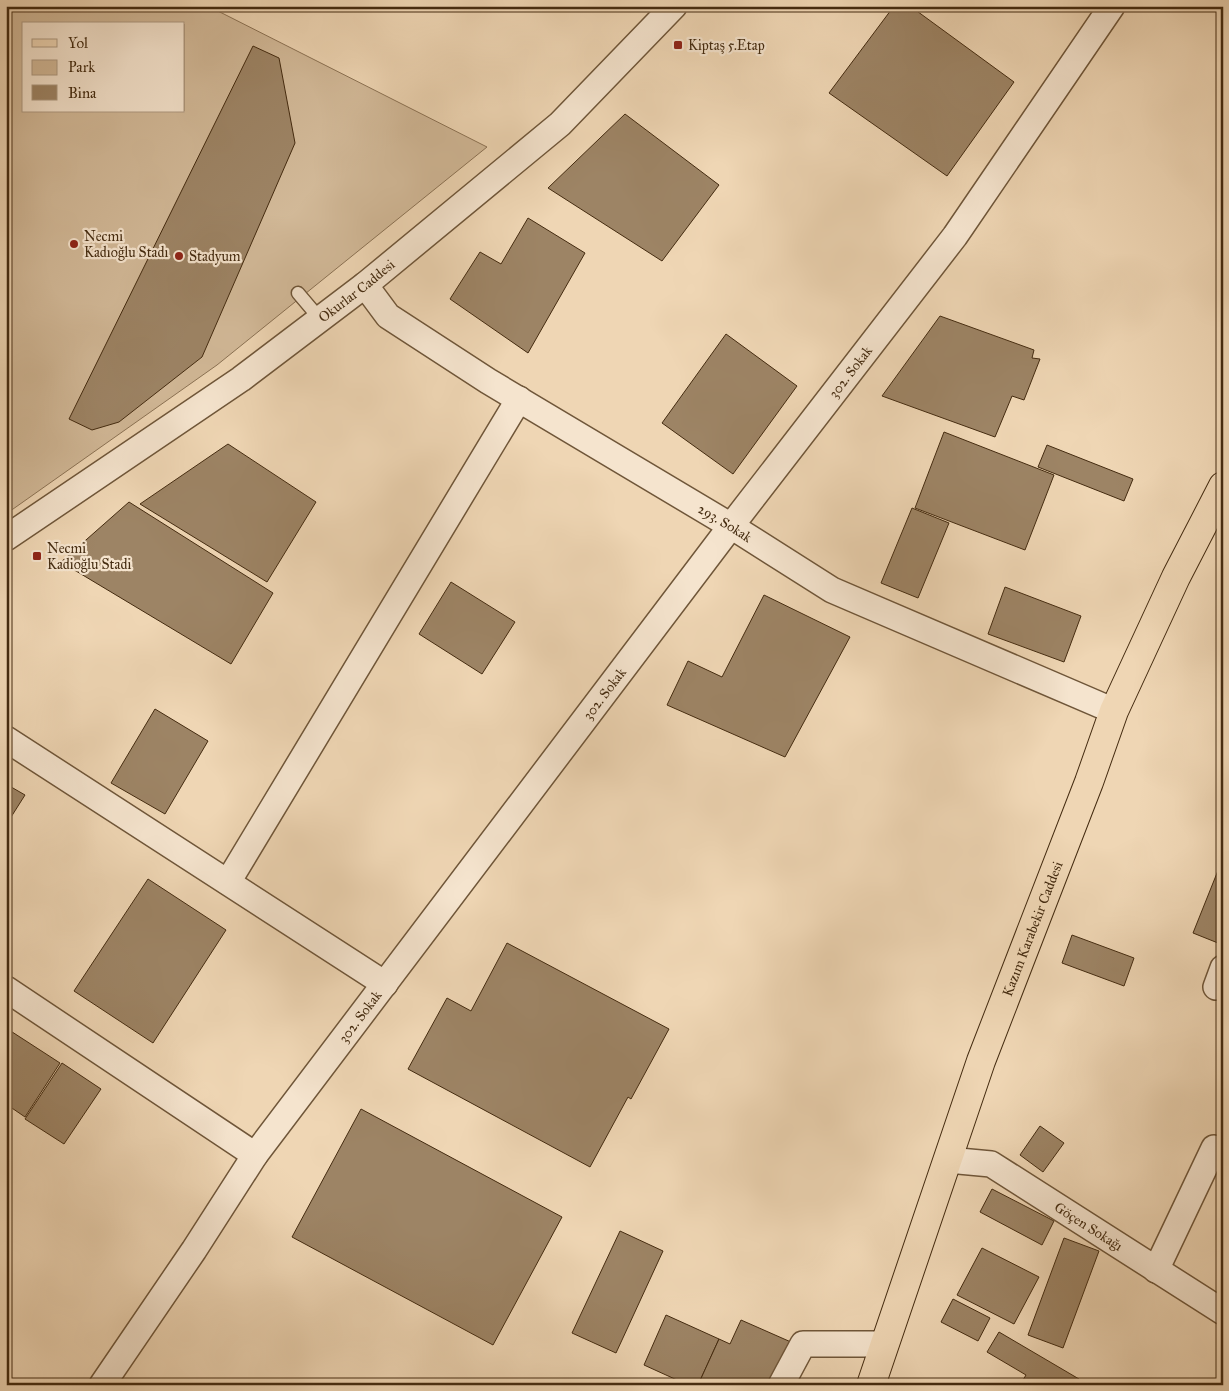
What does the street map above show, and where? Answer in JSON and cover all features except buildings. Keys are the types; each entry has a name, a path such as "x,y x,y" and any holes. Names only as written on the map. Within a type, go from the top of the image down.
{"main road":[{"name":"Kazım Karabekir Caddesi","path":"871,1385 982,1061 1086,791 1114,711 1176,577 1223,486"}],"street":[{"name":"Okurlar Caddesi","path":"6,538 241,378 365,285 560,124 674,6"},
{"name":"302. Sokak","path":"102,1385 194,1250 255,1155 731,526 955,236 1112,6"},
{"name":"293. Sokak","path":"365,285 388,316 519,400 731,526 832,590 1114,711"},
{"path":"228,882 519,400"},
{"path":"6,739 385,984"},
{"path":"6,989 255,1155"},
{"path":"1156,1270 1214,1148 1223,1151"},
{"name":"Göçen Sokağı","path":"948,1160 991,1164 1223,1312"},
{"path":"781,1385 803,1344 886,1344"}],"lane":[{"path":"298,292 320,319"}],"green space":[{"name":"Stadyum","path":"6,6 208,6 487,147 217,365 6,514"}],"place":[{"name":"Kiptaş 5.Etap","path":"678,45"},
{"name":"Necmi Kadıoğlu Stadı","path":"74,244"},
{"name":"Stadyum","path":"179,256"},
{"name":"Necmi Kadioğlu Stadi","path":"37,556"}]}
